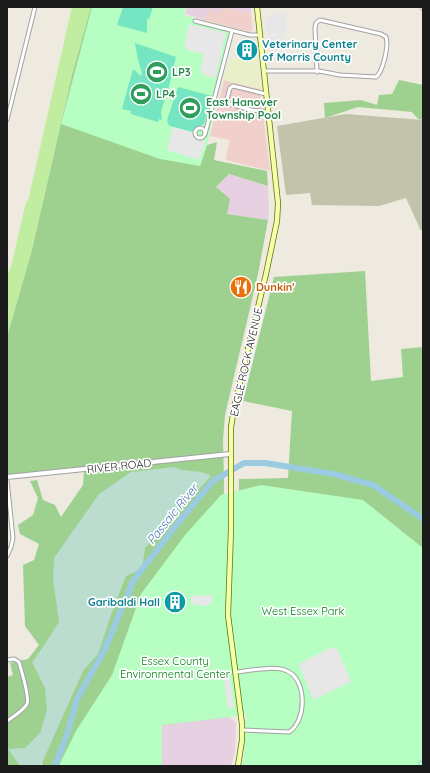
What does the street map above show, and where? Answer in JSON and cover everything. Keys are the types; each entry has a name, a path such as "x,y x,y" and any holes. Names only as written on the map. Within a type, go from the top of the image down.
{"main road":[{"name":"EAGLE ROCK AVENUE","path":"238,766 242,730 228,615 231,427 235,403 265,280 277,221 278,195 257,7"}],"street":[{"path":"7,120 35,7"},
{"path":"264,71 317,72 340,75 377,76 380,74 382,68 387,42 386,37 381,34 322,20 318,21 315,28 317,72"},
{"path":"195,21 255,36 260,35"},
{"path":"205,134 232,31"},
{"path":"266,94 233,86 230,88 226,103 251,110 268,112"},
{"name":"RIVER ROAD","path":"7,478 230,451"},
{"path":"7,478 12,538 11,547 7,556"},
{"path":"7,660 19,662 28,696 27,703 21,710 7,720"},
{"path":"235,672 273,669 285,670 292,674 297,681 302,698 301,717 296,726 289,732 242,730"}],"shaded area":[{"path":"187,7 222,7 221,13 208,10 204,20 185,14"},
{"path":"222,7 251,14 252,30 250,32 204,20 207,10"},
{"path":"222,7 251,7 251,14"},
{"path":"285,13 287,34 268,34 266,32 265,19 275,14"},
{"path":"189,24 226,33 215,78 204,75 200,72 204,54 188,50 184,45"},
{"path":"268,36 284,36 285,47 271,47 270,41 268,41"},
{"path":"257,55 260,72 260,89 224,80 229,60"},
{"path":"224,80 260,89 270,171 226,160 229,140 210,136"},
{"path":"346,114 423,120 423,228 421,231 406,198 379,206 312,205 310,193 286,195 277,126"},
{"path":"173,127 192,132 197,139 206,141 199,160 167,150"},
{"path":"229,174 268,186 268,220 227,214 216,187"},
{"path":"175,467 184,470 202,472 211,476 145,548 142,569 126,576 98,654 83,671 42,763 39,766 20,766 8,749 25,748 40,733 47,710 45,688 32,662 59,622 53,579 54,558 99,494 131,472"},
{"path":"212,595 211,603 206,606 191,604 191,596"},
{"path":"332,647 338,650 351,682 313,700 299,664"},
{"path":"229,672 234,707 228,709 223,673"},
{"path":"230,717 236,723 235,751 231,766 162,766 161,725"}],"green space":[{"path":"72,7 91,7 72,75 32,250 7,337 7,275 11,267 26,202 28,201"},
{"name":"Essex County Environmental Center","path":"91,7 116,7 200,166 207,145 217,142 214,160 267,171 268,186 229,174 216,187 230,199 227,214 268,220 258,274 225,415 223,440 224,481 222,588 227,709 230,717 162,725 162,766 43,766 42,763 39,766 7,766 7,677 13,675 10,663 28,659 39,645 25,626 23,565 34,560 39,544 20,534 18,525 33,515 38,498 30,481 37,480 43,500 55,505 61,517 83,485 84,470 7,478 7,337 32,250 72,75"},
{"path":"92,7 186,7 184,15 232,31 207,145 200,166 160,159 61,124"},
{"path":"123,7 153,7 149,19 147,19 147,33 117,25"},
{"path":"135,43 176,57 166,99 161,112 162,120 159,119 158,122 131,114 131,111 122,109 133,69 141,76 142,73"},
{"path":"399,80 423,85 423,120 418,119 412,112 358,107 325,118 324,103 361,100 377,105 379,95 392,94"},
{"name":"East Hanover Township Pool","path":"178,87 212,96 204,124 195,128 192,132 170,126 168,124 167,120"},
{"path":"365,271 371,381 403,377 401,349 423,347 423,612 236,622 239,479 288,478 292,411 243,401 274,277"},
{"name":"West Essex Park","path":"261,485 363,500 423,548 423,766 242,766 244,757 246,714 162,725 162,766 60,766 60,763 76,731 112,675 141,594 185,535 221,495"}],"waterway":[{"name":"Passaic River","path":"55,766 67,735 77,699 105,649 133,581 213,481 244,463 265,463 334,474 373,485 423,519"},
{"path":"417,766 423,758"}],"place":[{"name":"Veterinary Center of Morris County","path":"247,50"},
{"name":"LP3","path":"157,72"},
{"name":"LP4","path":"141,94"},
{"name":"East Hanover Township Pool","path":"190,108"},
{"name":"Dunkin'","path":"241,287"},
{"name":"Garibaldi Hall","path":"175,602"}]}
